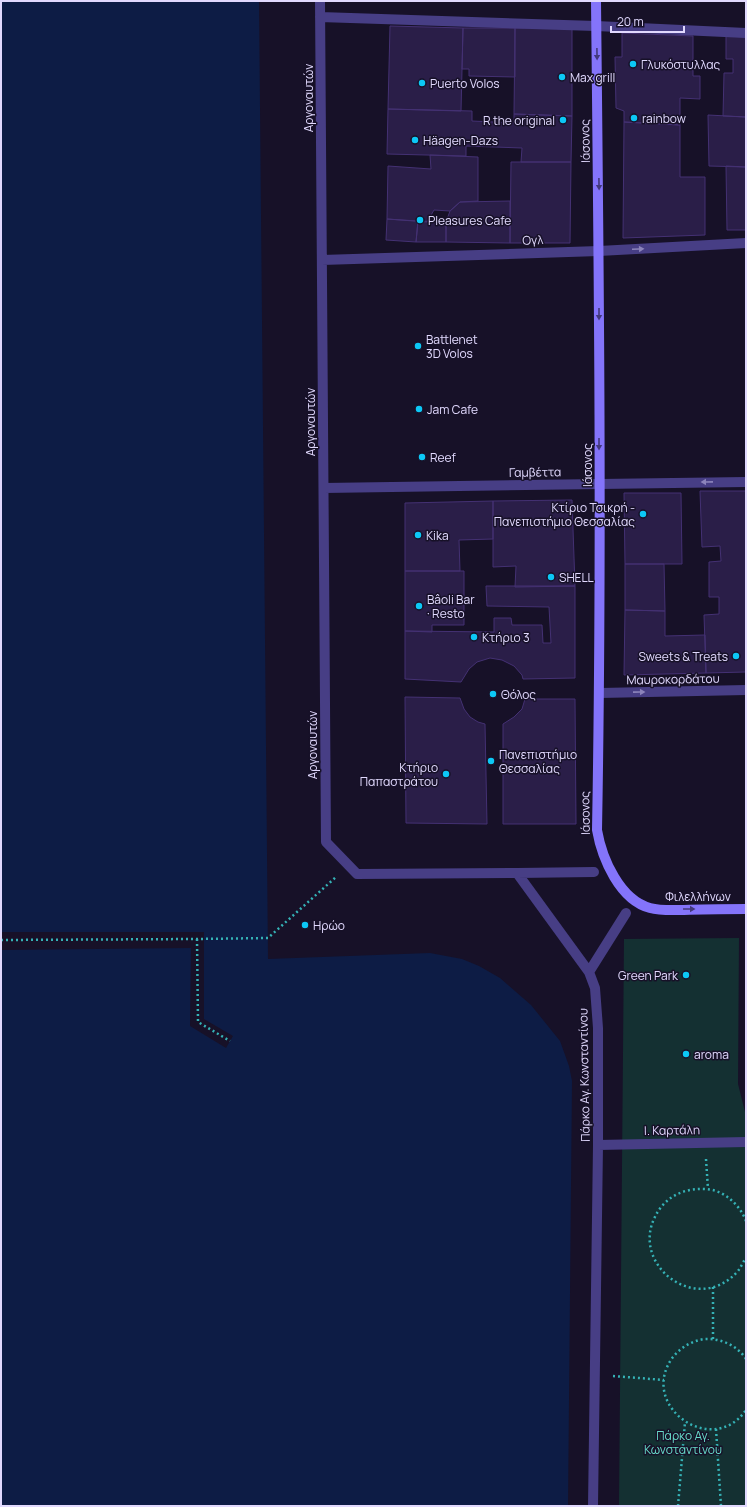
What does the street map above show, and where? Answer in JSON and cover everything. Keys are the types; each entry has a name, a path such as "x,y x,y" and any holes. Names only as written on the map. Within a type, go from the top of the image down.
{"main road":[{"name":"Ιάσονος","path":"596,1 600,251 600,693 597,830 608,866 621,886 636,902 650,908"},
{"name":"Φιλελλήνων","path":"650,908 662,910 746,909"}],"street":[{"name":"Αργοναυτών","path":"320,1 326,842 349,866"},
{"path":"320,17 596,26 746,33"},
{"name":"Ογλ","path":"322,260 600,251 746,243"},
{"name":"Γαμβέττα","path":"324,488 746,482"},
{"name":"Μαυροκορδάτου","path":"600,693 746,690"},
{"path":"349,866 357,874 594,872"},
{"name":"Πάρκο Αγ. Κωνσταντίνου","path":"517,873 589,972 594,988 598,1028 598,1144 593,1506"},
{"path":"589,972 626,913"},
{"name":"Ι. Καρτάλη","path":"598,1144 746,1142"}],"path":[{"path":"1,940 197,940 268,938 349,866"},
{"path":"197,940 198,1022 230,1041"},
{"path":"705,1143 708,1189"},
{"path":"746,1222 744,1215 734,1203 722,1194 708,1189 693,1189 678,1193 666,1201 657,1212 651,1226 650,1242 652,1256 660,1269 670,1280 684,1286 698,1289 713,1287 727,1281 738,1271 746,1258"},
{"path":"713,1287 713,1339"},
{"path":"746,1359 736,1348 725,1342 713,1339 693,1342 684,1346 676,1353 670,1361 664,1380 665,1392 669,1404 676,1414 685,1422 694,1427 716,1429 727,1426 737,1420 746,1410"},
{"path":"594,1375 664,1380"},
{"path":"678,1506 685,1422"},
{"path":"716,1429 721,1506"}],"green space":[{"name":"Πάρκο Αγ. Κωνσταντίνου","path":"739,938 738,1084 746,1116 746,1506 619,1506 624,939"}],"water":[{"path":"1,1 259,1 268,959 430,953 462,959 479,966 500,978 531,1005 560,1041 569,1066 572,1081 568,1506 1,1506"}],"pier":[{"path":"1,932 204,932 204,1019 233,1036 226,1048 190,1026 191,948 1,950"}],"building":[{"path":"390,26 463,28 461,111 388,109"},
{"path":"463,28 515,28 515,77 469,76 469,69 462,69"},
{"path":"515,28 572,28 572,116 514,114"},
{"path":"622,33 693,36 693,76 700,76 700,99 680,98 680,125 624,122 624,111 616,108 615,57 622,57"},
{"path":"726,36 746,37 746,117 723,116 724,73 733,73 733,59 726,59"},
{"path":"388,109 472,111 472,121 514,123 514,114 572,116 571,162 521,162 522,148 466,146 466,156 387,154"},
{"path":"708,115 746,117 746,167 709,166"},
{"path":"624,122 680,125 680,177 705,177 705,235 623,238"},
{"path":"430,155 478,157 478,201 460,202 450,211 434,210 427,222 387,219 388,166 431,169"},
{"path":"511,162 571,162 570,243 510,243"},
{"path":"726,166 746,167 746,230 727,230"},
{"path":"510,201 510,243 446,242 446,222 450,211 460,202"},
{"path":"387,219 418,221 416,242 386,240"},
{"path":"418,221 446,222 446,242 416,242"},
{"path":"700,491 746,491 746,672 706,673 704,615 719,614 719,597 709,597 709,562 721,561 720,546 702,547"},
{"path":"624,493 681,493 682,564 625,564"},
{"path":"572,500 575,586 515,587 516,566 493,567 493,501"},
{"path":"493,501 493,539 459,540 460,571 405,571 405,503"},
{"path":"625,564 664,564 665,611 625,610"},
{"path":"405,571 464,571 464,625 432,625 432,632 405,631"},
{"name":"Κτήριο 3","path":"486,586 575,586 575,678 523,679 522,675 514,666 502,660 490,658 477,662 469,669 461,682 405,679 405,631 494,632 494,618 511,618 512,625 542,625 543,643 551,643 549,607 487,606"},
{"path":"625,610 665,611 665,636 705,635 706,673 624,675"},
{"name":"Κτήριο Παπαστράτου","path":"405,697 460,698 464,709 470,717 485,724 487,824 406,823"},
{"path":"525,699 575,699 576,824 503,824 503,724 514,717 522,709"}],"place":[{"name":"Γλυκόστυλλας","path":"633,64"},
{"name":"Max grill","path":"562,77"},
{"name":"Puerto Volos","path":"422,83"},
{"name":"rainbow","path":"634,118"},
{"name":"R the original","path":"563,120"},
{"name":"Häagen-Dazs","path":"415,140"},
{"name":"Pleasures Cafe","path":"420,220"},
{"name":"Battlenet 3D Volos","path":"418,346"},
{"name":"Jam Cafe","path":"419,409"},
{"name":"Reef","path":"422,457"},
{"name":"Κτίριο Τσικρή - Πανεπιστήμιο Θεσσαλίας","path":"643,514"},
{"name":"Kika","path":"418,535"},
{"name":"SHELL","path":"551,577"},
{"name":"Bâoli Bar · Resto","path":"419,606"},
{"name":"Κτήριο 3","path":"474,637"},
{"name":"Sweets & Treats","path":"736,656"},
{"name":"Θόλος","path":"493,694"},
{"name":"Πανεπιστήμιο Θεσσαλίας","path":"491,761"},
{"name":"Κτήριο Παπαστράτου","path":"446,774"},
{"name":"Ηρώο","path":"305,925"},
{"name":"Green Park","path":"686,975"},
{"name":"aroma","path":"686,1054"}]}
